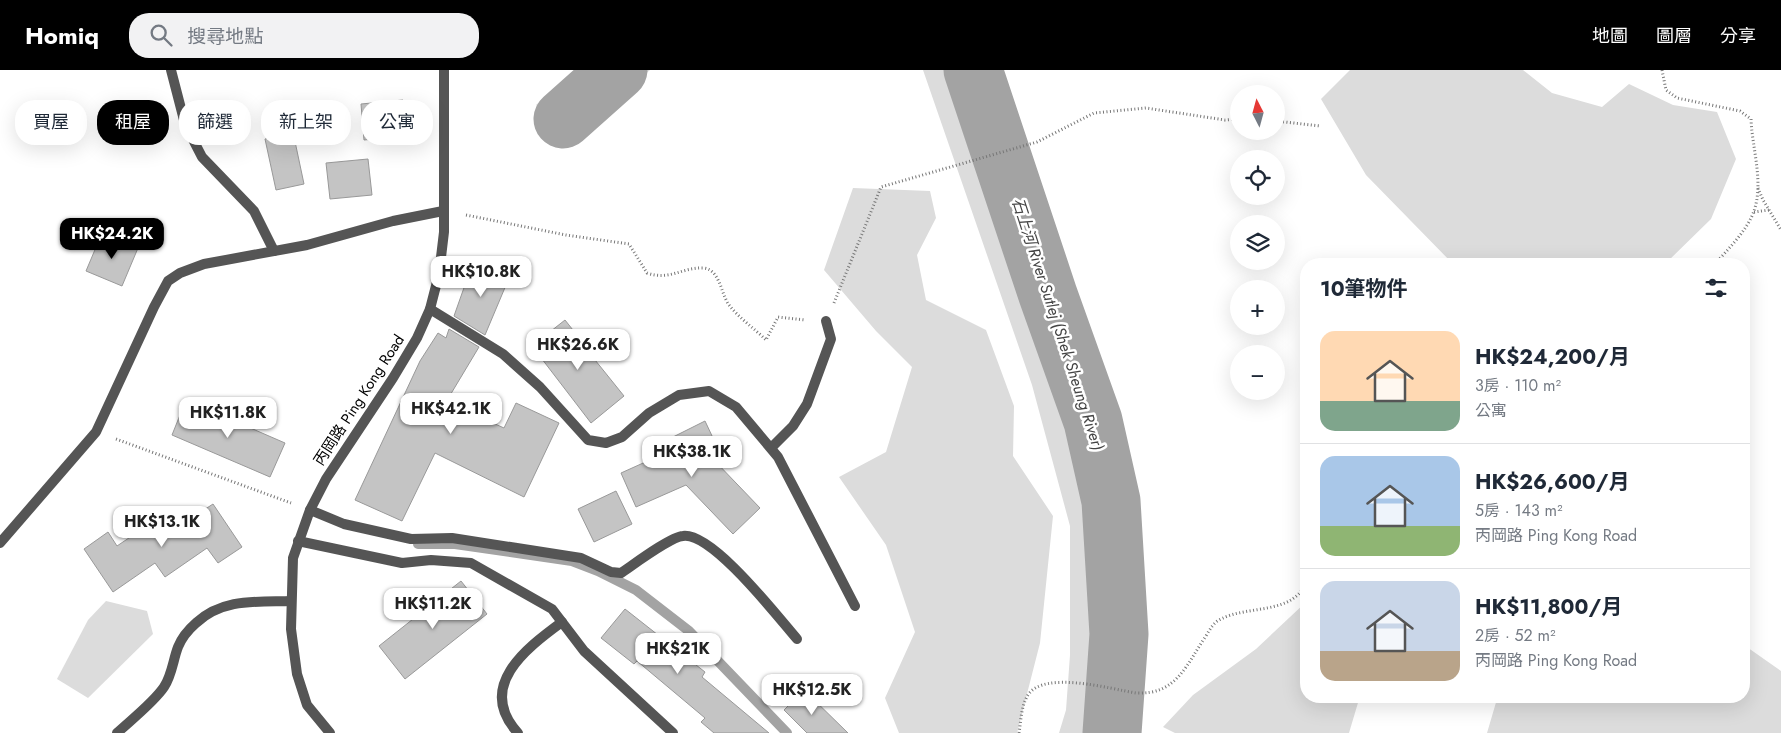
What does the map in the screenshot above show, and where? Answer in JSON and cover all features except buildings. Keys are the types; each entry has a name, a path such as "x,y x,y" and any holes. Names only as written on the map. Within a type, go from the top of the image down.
{"street":[{"path":"171,70 185,124 202,157 254,211 274,251"},
{"name":"丙岡路 Ping Kong Road","path":"330,733 307,705 297,674 291,630 293,558 310,510 337,461 418,338 430,309 438,274 444,232 444,70"},
{"path":"0,543 96,432 154,307 168,281 180,272 204,264 307,245 392,221 443,211"},
{"path":"430,309 503,354 540,387 588,440 606,443 622,437 649,413 679,395 709,391 736,407 772,447 855,606"},
{"path":"772,447 793,426 807,404 831,339 826,321"},
{"path":"310,510 344,524 411,539 452,538 581,558 611,572 621,573 659,547 682,536 697,538 734,566 797,639"},
{"path":"298,541 402,563 431,560 471,563 552,608 584,651 673,733"},
{"path":"118,733 164,687 171,673 178,646 186,631 201,618 218,607 237,603 291,601"},
{"path":"518,733 508,721 501,704 503,687 515,661 562,622"}],"path":[{"path":"1662,70 1666,90 1677,98 1740,111 1751,119 1757,185 1754,212 1736,240 1720,258"},
{"path":"443,211 566,235 629,244 647,273 659,278 686,270 705,268 714,274 729,305 766,340 778,317 826,321 882,187 1037,142 1094,113 1146,108 1230,120"},
{"path":"1285,122 1320,126"},
{"path":"1757,185 1781,230"},
{"path":"1754,212 1769,210"},
{"path":"96,432 310,510"},
{"path":"1019,733 1024,703 1031,691 1043,684 1064,682 1136,693 1156,692 1171,685 1216,622 1227,616 1290,602 1300,594"}],"shaded area":[{"path":"576,70 650,70 573,136 536,105"},
{"path":"923,70 996,70 1065,291 1121,458 1136,601 1135,679 1127,733 1059,733 1066,710 1070,655 1070,526 1032,385"},
{"path":"1350,70 1523,70 1552,93 1602,107 1629,84 1673,105 1717,112 1736,159 1711,219 1671,258 1447,258 1366,175 1321,99"},
{"path":"853,188 930,191 936,218 917,255 926,300 986,330 1014,406 1013,456 1053,516 1040,643 1017,733 899,733 885,698 915,632 886,545 839,477 886,452 912,367 876,331 824,270"},
{"path":"106,601 147,611 153,634 88,698 57,679 88,620"},
{"path":"1300,608 1300,703 1358,703 1349,733 1175,733 1163,727 1193,695 1256,649"},
{"path":"1750,649 1781,671 1781,733 1487,733 1496,703 1750,703"}],"waterway":[{"name":"石上河 River Sutlej (Shek Sheung River)","path":"563,119 618,70"},
{"name":"石上河 River Sutlej (Shek Sheung River)","path":"973,70 1048,295 1093,421 1111,501 1119,634 1112,733"},
{"path":"418,544 455,544 572,561 598,571 636,590 689,631 787,733"}]}
